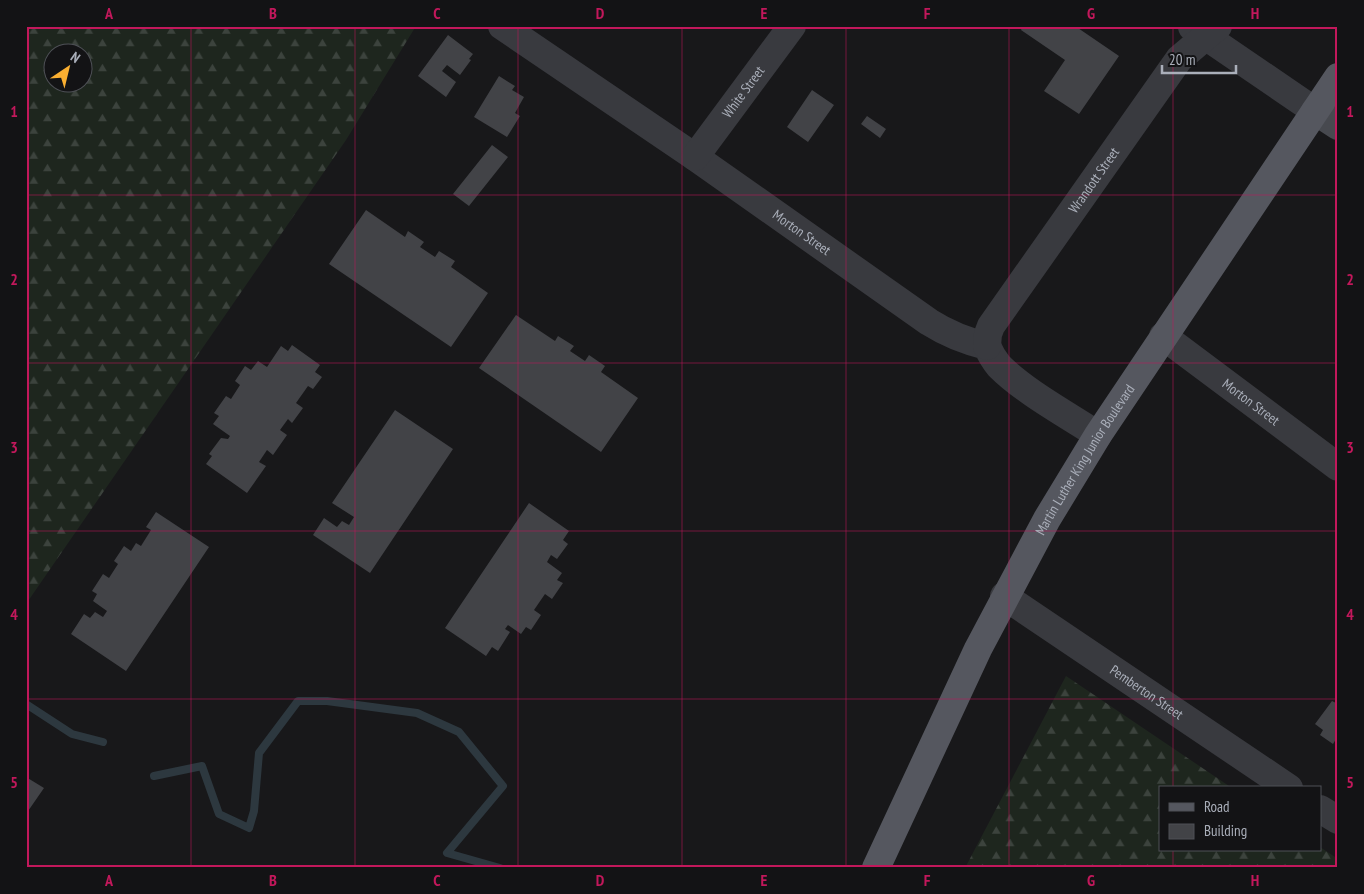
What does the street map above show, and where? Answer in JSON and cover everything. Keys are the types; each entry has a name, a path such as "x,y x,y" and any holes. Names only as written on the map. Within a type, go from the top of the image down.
{"main road":[{"name":"Martin Luther King Junior Boulevard","path":"876,868 978,649 1004,596 1047,519 1098,435 1163,336 1338,77"}],"street":[{"name":"Morton Street","path":"502,26 929,322 947,333 986,346"},
{"name":"White Street","path":"695,158 792,26"},
{"path":"1205,30 1338,126"},
{"name":"Wrandott Street","path":"986,346 991,326 1179,59 1205,30"},
{"name":"Morton Street","path":"1163,336 1338,467"},
{"path":"986,346 999,365 1013,377 1098,435"},
{"name":"Pemberton Street","path":"1004,596 1286,786"},
{"path":"1322,809 1338,820"}],"green space":[{"path":"26,26 416,26 346,140 26,604"},
{"path":"1066,676 1229,786 1159,786 1159,852 1322,852 1322,848 1338,859 1338,868 965,868"}],"building":[{"path":"1023,26 1075,26 1119,56 1079,114 1044,91 1065,60 1021,30"},
{"path":"448,35 473,54 460,75 447,65 442,71 456,82 446,97 418,76"},
{"path":"499,76 515,86 512,90 524,97 515,113 520,116 507,137 474,117"},
{"path":"812,90 834,105 808,142 787,127"},
{"path":"867,116 886,129 880,138 861,124"},
{"path":"492,145 508,157 469,206 453,194"},
{"path":"366,210 405,237 408,231 424,242 420,247 435,257 439,251 455,261 451,267 488,293 451,347 329,264"},
{"path":"516,315 555,341 558,336 574,346 570,351 585,361 589,355 605,366 601,372 638,398 601,452 479,368"},
{"path":"292,345 320,365 315,372 322,377 313,389 308,386 296,403 303,408 292,423 288,419 280,430 287,435 273,455 267,450 259,462 266,466 247,493 206,464 212,456 209,454 221,438 228,439 230,436 213,424 219,416 214,413 226,396 231,399 240,385 235,381 245,366 251,370 258,361 267,367 281,346 288,351"},
{"path":"395,410 453,449 370,573 313,535 324,518 337,527 342,521 349,525 354,517 332,503"},
{"path":"529,503 569,531 563,540 568,544 557,559 551,555 547,562 562,573 557,580 563,583 552,599 545,594 534,610 541,615 531,630 526,627 521,634 508,625 505,629 510,632 498,651 492,647 486,656 445,628"},
{"path":"156,512 209,547 126,671 71,634 84,614 90,618 95,612 103,617 107,611 93,601 97,594 92,591 103,574 109,578 118,564 114,561 124,546 131,551 136,543 141,546 151,530 146,527"},
{"path":"1332,701 1338,704 1338,740 1336,739 1333,744 1320,735 1323,730 1315,724"},
{"path":"26,777 44,788 26,814"}],"waterway":[{"path":"154,776 202,766 219,814 249,828 254,811 259,753 298,701 327,701 417,713 459,732 503,786 447,853 500,868"},
{"path":"26,704 72,734 103,742"}]}
